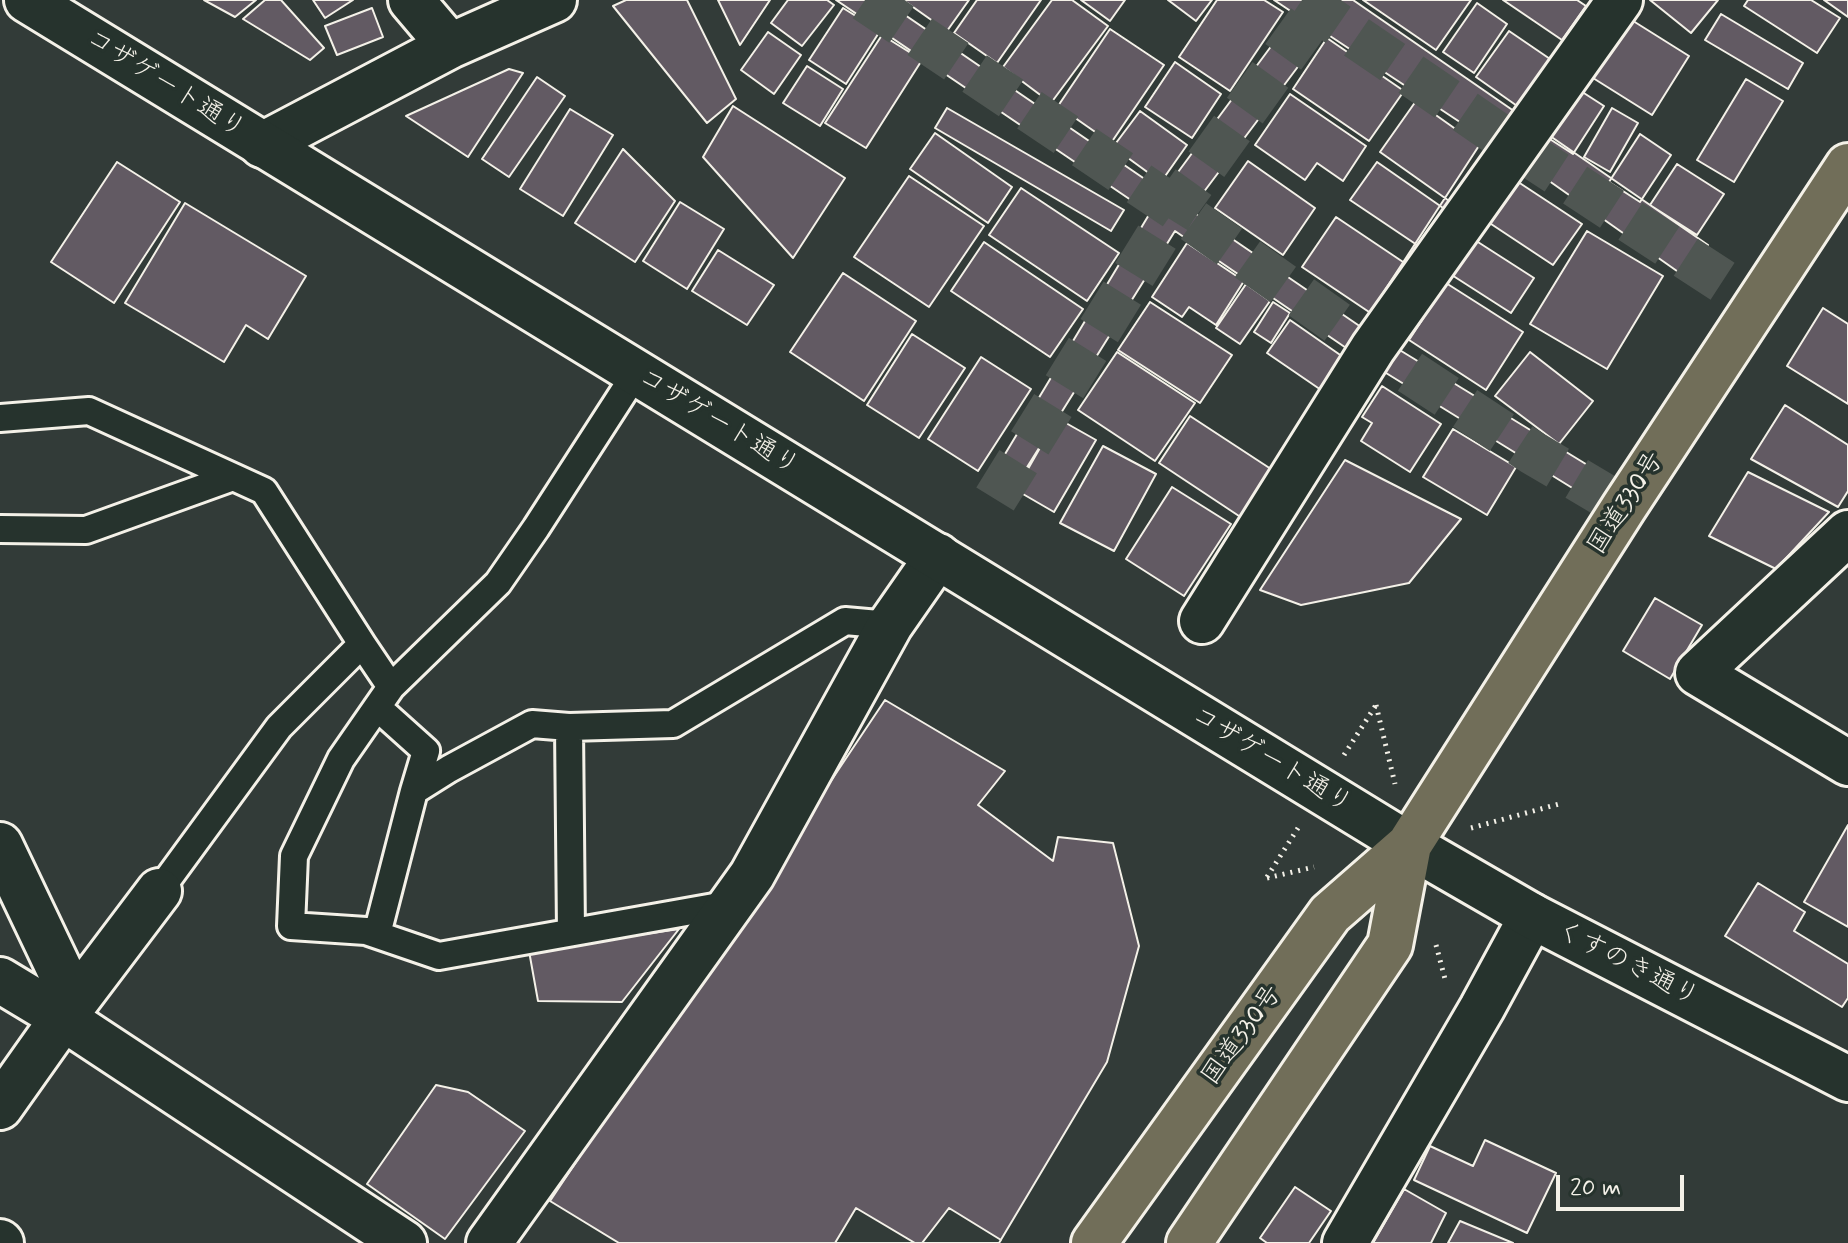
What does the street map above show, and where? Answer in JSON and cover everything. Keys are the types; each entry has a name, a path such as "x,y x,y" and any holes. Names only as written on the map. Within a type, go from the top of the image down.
{"highway":[{"name":"国道330号","path":"1094,1243 1330,914 1409,845 1624,507 1848,166"},
{"name":"国道330号","path":"1189,1243 1390,945 1409,845"}],"street":[{"name":"コザゲート通り","path":"27,0 1409,845"},
{"path":"411,0 450,46"},
{"path":"262,145 450,46 554,0"},
{"path":"1202,621 1373,348 1620,0"},
{"path":"1848,533 1698,673 1848,763"},
{"path":"489,1243 752,875 890,625 938,556"},
{"path":"0,845 62,975 63,1018"},
{"name":"くすのき通り","path":"1409,845 1532,916 1848,1079"},
{"path":"0,1107 159,891"},
{"path":"1345,1243 1532,916"},
{"path":"0,980 63,1018 404,1243"}],"lane":[{"path":"636,373 498,583 384,697 341,759 294,856 291,926 366,931 439,956 731,904"},
{"path":"0,418 89,411 264,491 362,644 384,697 426,751 377,934"},
{"path":"0,529 86,530 233,477"},
{"path":"414,791 532,724 569,727 673,724 845,621 890,625"},
{"path":"159,891 279,727 362,644"},
{"path":"569,727 571,932"}],"building":[{"path":"204,0 256,0 235,17"},
{"path":"265,0 281,0 324,48 310,60 243,19"},
{"path":"313,0 353,0 325,18"},
{"path":"626,0 687,0 736,99 707,123 613,6"},
{"path":"718,0 770,0 740,45"},
{"path":"788,0 827,0 834,5 802,46 771,23"},
{"path":"836,0 883,0 1361,327 1484,138 1324,32 1191,209 1164,191 1295,14 1274,0 1353,0 1708,245 1684,276 1518,159 1398,349 1625,488 1608,510 1352,352 1175,231 1009,496 987,484 1150,213"},
{"path":"903,0 969,0 947,31"},
{"path":"977,0 1041,0 997,63 954,33"},
{"path":"1052,0 1072,0 1108,26 1051,103 1003,67"},
{"path":"1081,0 1125,0 1110,21"},
{"path":"1168,0 1212,0 1196,21"},
{"path":"1217,0 1264,0 1283,12 1230,91 1179,57"},
{"path":"1363,0 1471,0 1436,50"},
{"path":"1503,0 1577,0 1586,6 1562,40"},
{"path":"1650,0 1718,0 1691,33"},
{"path":"1748,0 1811,0 1840,18 1817,53 1744,6"},
{"path":"1824,0 1848,0 1848,17"},
{"path":"1477,3 1507,24 1474,73 1443,52"},
{"path":"372,8 383,37 337,55 325,26"},
{"path":"843,8 880,31 846,84 809,60"},
{"path":"1622,14 1689,56 1652,115 1585,73"},
{"path":"1721,14 1803,63 1788,89 1705,40"},
{"path":"1110,29 1164,65 1111,143 1058,106"},
{"path":"1509,31 1553,61 1520,108 1476,77"},
{"path":"768,32 801,55 774,94 741,70"},
{"path":"882,35 922,60 866,148 825,123"},
{"path":"1327,38 1404,91 1369,141 1293,89"},
{"path":"1175,62 1221,94 1192,138 1145,107"},
{"path":"807,66 843,89 820,126 783,103"},
{"path":"509,69 523,73 468,157 406,116"},
{"path":"537,77 565,96 509,177 482,159"},
{"path":"1746,79 1783,101 1734,182 1697,160"},
{"path":"1573,86 1604,106 1573,154 1542,134"},
{"path":"1290,94 1366,146 1343,181 1317,163 1305,180 1255,145"},
{"path":"1416,101 1488,152 1452,203 1380,152"},
{"path":"733,106 845,178 793,258 703,157"},
{"path":"947,108 1124,210 1111,231 935,128"},
{"path":"1612,108 1638,123 1610,172 1584,157"},
{"path":"570,109 613,135 563,216 520,189"},
{"path":"1140,111 1187,145 1161,182 1113,147"},
{"path":"935,133 1012,187 988,223 910,169"},
{"path":"1640,134 1671,155 1640,202 1609,182"},
{"path":"623,149 675,201 635,262 575,223"},
{"path":"1248,161 1315,208 1283,255 1215,208"},
{"path":"117,162 180,202 114,303 51,262"},
{"path":"1377,162 1446,210 1420,247 1350,200"},
{"path":"1677,164 1724,194 1697,235 1650,205"},
{"path":"1506,174 1582,224 1553,265 1479,216"},
{"path":"909,176 984,226 929,307 854,257"},
{"path":"1021,188 1119,253 1087,301 989,235"},
{"path":"680,202 724,229 687,289 643,261"},
{"path":"185,203 306,276 268,339 246,325 224,362 125,303"},
{"path":"1336,217 1412,268 1378,318 1302,267"},
{"path":"1587,231 1663,276 1607,369 1530,324"},
{"path":"1467,235 1534,278 1511,313 1444,270"},
{"path":"984,242 1083,309 1050,357 951,291"},
{"path":"1187,243 1244,281 1216,325 1189,307 1182,317 1152,297"},
{"path":"718,250 774,285 747,325 692,291"},
{"path":"843,273 916,321 864,401 790,352"},
{"path":"1446,283 1523,332 1486,390 1409,340"},
{"path":"1246,284 1270,301 1240,344 1216,328"},
{"path":"1150,302 1232,355 1200,403 1118,350"},
{"path":"1273,302 1290,313 1271,343 1254,332"},
{"path":"1823,308 1848,324 1848,404 1787,366"},
{"path":"1290,320 1346,359 1324,392 1267,353"},
{"path":"912,334 965,368 919,438 867,405"},
{"path":"1117,352 1195,403 1155,461 1078,410"},
{"path":"1530,352 1593,401 1559,444 1495,396"},
{"path":"981,357 1031,389 978,471 928,439"},
{"path":"1382,386 1441,424 1410,472 1361,441 1372,423 1362,417"},
{"path":"1785,405 1848,445 1848,491 1838,507 1751,459"},
{"path":"1190,416 1274,471 1242,518 1159,463"},
{"path":"1057,418 1096,440 1054,512 1016,490"},
{"path":"1453,429 1516,467 1487,515 1423,477"},
{"path":"1103,446 1156,474 1114,551 1060,523"},
{"path":"1345,460 1461,519 1409,583 1301,605 1260,590"},
{"path":"1748,472 1829,512 1776,569 1709,536"},
{"path":"1172,487 1231,524 1184,596 1126,559"},
{"path":"1655,598 1702,625 1670,679 1623,651"},
{"path":"885,700 1005,771 978,805 1053,861 1058,837 1113,843 1139,946 1107,1062 999,1243 619,1243 550,1201"},
{"path":"1848,825 1848,927 1804,902"},
{"path":"1758,883 1805,912 1794,931 1848,964 1848,998 1842,1007 1725,936"},
{"path":"679,929 622,1002 538,1001 529,951"},
{"path":"436,1085 468,1092 525,1131 445,1239 367,1184"},
{"path":"1485,1140 1556,1173 1527,1233 1414,1180 1430,1146 1473,1166"},
{"path":"1295,1187 1331,1211 1309,1243 1267,1243 1260,1238"},
{"path":"1404,1189 1446,1213 1431,1243 1373,1243"},
{"path":"856,1208 915,1243 835,1243"},
{"path":"949,1208 1001,1240 999,1243 922,1243"},
{"path":"1460,1221 1513,1243 1448,1243"}],"tunnel":[{"path":"865,0 1175,208 1373,348 1533,453 1624,507"},
{"path":"1302,0 1515,146 1759,305"},
{"path":"995,499 1175,208 1324,0"}]}
